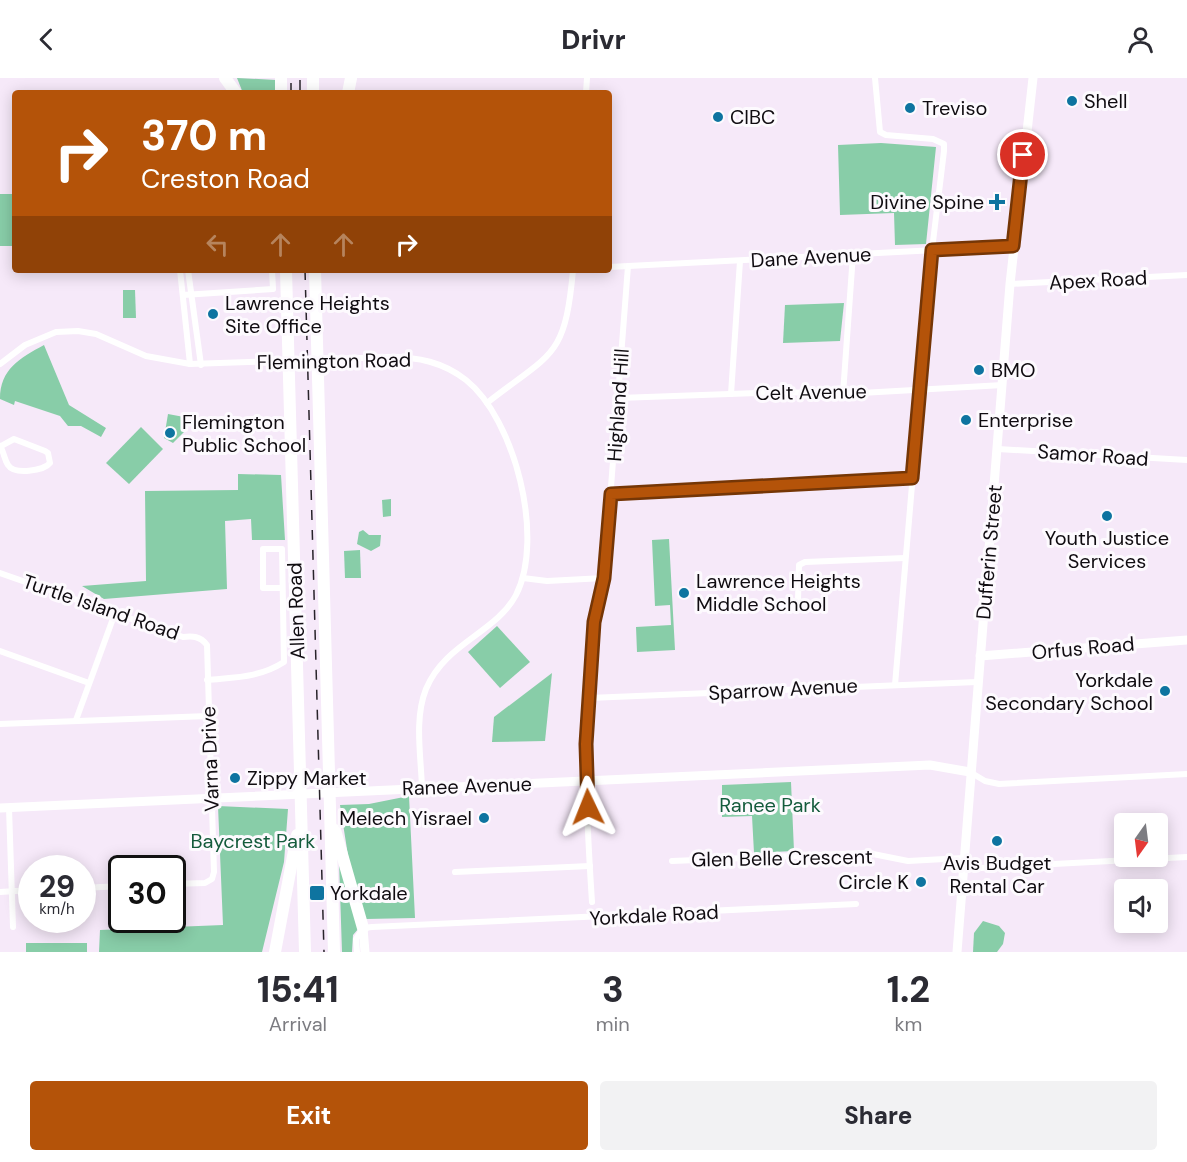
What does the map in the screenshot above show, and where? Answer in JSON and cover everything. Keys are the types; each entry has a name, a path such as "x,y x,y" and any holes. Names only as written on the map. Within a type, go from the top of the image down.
{"highway":[{"name":"Allen Road","path":"284,273 302,807 303,952"},
{"name":"Allen Road","path":"315,273 334,952"},
{"path":"316,336 321,329 323,273"},
{"path":"275,952 302,807"},
{"path":"331,815 363,928"}],"street":[{"path":"875,78 880,132 886,135 936,139 944,144 932,250 895,685"},
{"name":"Dufferin Street","path":"957,952 977,682 1028,78"},
{"name":"Dufferin Street","path":"1023,153 1028,142 1033,78"},
{"name":"Dane Avenue","path":"612,267 1013,246"},
{"path":"843,394 853,254"},
{"path":"731,394 740,261"},
{"name":"Highland Hill","path":"592,902 586,744 594,622 604,578 628,266"},
{"path":"181,273 201,365"},
{"path":"188,273 190,364"},
{"path":"187,294 273,290 272,273"},
{"path":"487,403 537,367 556,347 567,320 573,273"},
{"name":"Apex Road","path":"1010,284 1187,275"},
{"name":"Flemington Road","path":"0,364 25,345 56,332 78,331 96,334 146,356 201,365 399,357 426,361 460,376 487,403 511,448 521,483 526,525 523,578 508,607 448,656 432,677 422,703 420,717 422,788"},
{"name":"Celt Avenue","path":"619,398 805,392 843,394 1003,385"},
{"path":"14,440 45,450 50,463 47,467 15,470 7,464 0,446 14,440"},
{"name":"Samor Road","path":"998,448 1187,460"},
{"path":"611,494 912,478"},
{"path":"207,680 250,677 268,672 284,662 282,549 263,549 263,588 282,588"},
{"path":"802,608 798,600 799,565 805,562 905,558"},
{"name":"Turtle Island Road","path":"0,573 183,637 194,636 203,639"},
{"path":"523,578 547,581 604,578"},
{"path":"76,720 115,613"},
{"name":"Varna Drive","path":"186,884 205,883 212,879 207,645 203,639"},
{"name":"Orfus Road","path":"980,656 1187,640"},
{"path":"0,651 89,683"},
{"name":"Sparrow Avenue","path":"589,698 977,682"},
{"path":"0,724 208,716"},
{"name":"Ranee Avenue","path":"4,808 930,765 970,772"},
{"path":"970,772 985,782 999,784 1187,774"},
{"path":"4,808 13,927"},
{"name":"Glen Belle Crescent","path":"672,861 868,853 908,861 963,858"},
{"path":"962,869 1187,856"},
{"path":"455,872 590,866"},
{"path":"0,892 18,891"},
{"name":"Yorkdale Road","path":"363,928 856,904"},
{"path":"357,952 356,939 363,928"},
{"path":"363,928 365,952"}],"green space":[{"path":"237,78 276,80 277,90 242,90"},
{"path":"881,143 936,147 926,244 895,245 894,213 840,215 838,145"},
{"path":"0,194 12,194 12,246 0,246"},
{"path":"123,290 135,290 136,318 123,318"},
{"path":"844,303 840,341 783,343 785,305"},
{"path":"44,345 69,405 106,428 101,437 81,426 68,426 60,416 15,401 14,405 0,399 1,389 8,372 20,360"},
{"path":"168,414 184,417 184,432 173,443 164,438"},
{"path":"141,427 163,449 129,484 106,463"},
{"path":"238,474 281,475 285,540 252,540 251,519 225,521 227,589 104,599 82,586 146,581 145,491 238,490"},
{"path":"391,499 391,516 383,517 382,500"},
{"path":"363,530 369,535 381,535 380,546 371,551 357,544 359,532"},
{"path":"669,539 675,650 637,652 636,627 671,625 670,605 655,606 652,540"},
{"path":"360,550 361,578 345,578 344,551"},
{"path":"497,626 530,662 500,688 468,652"},
{"path":"552,673 545,741 492,742 494,717"},
{"name":"Ranee Park","path":"791,782 794,851 754,853 752,816 722,817 722,785"},
{"path":"409,796 415,918 366,919 350,868 340,805 369,804"},
{"name":"Baycrest Park","path":"218,806 288,809 284,862 262,952 99,952 100,930 108,930 108,933 186,933 186,927 223,925"},
{"path":"339,861 359,928 353,935 352,952 342,952"},
{"path":"983,921 999,926 1005,933 1003,944 997,952 973,952 974,933"},
{"path":"26,943 87,943 87,952 26,952"}],"railway":[{"path":"300,80 300,90"},
{"path":"291,83 291,90"},
{"path":"305,273 324,952"}],"place":[{"name":"Shell","path":"1072,101"},
{"name":"Treviso","path":"910,108"},
{"name":"CIBC","path":"718,117"},
{"name":"Divine Spine","path":"997,202"},
{"name":"Lawrence Heights Site Office","path":"213,314"},
{"name":"BMO","path":"979,370"},
{"name":"Enterprise","path":"966,420"},
{"name":"Flemington Public School","path":"170,433"},
{"name":"Youth Justice Services","path":"1107,516"},
{"name":"Lawrence Heights Middle School","path":"684,593"},
{"name":"Yorkdale Secondary School","path":"1165,691"},
{"name":"Zippy Market","path":"235,778"},
{"name":"Melech Yisrael","path":"484,818"},
{"name":"Avis Budget Rental Car","path":"997,841"},
{"name":"Circle K","path":"921,882"},
{"name":"Yorkdale","path":"317,893"}],"route":[{"path":"588,807 586,744 594,622 604,578 611,494 912,478 932,250 1013,246 1023,155"}]}
